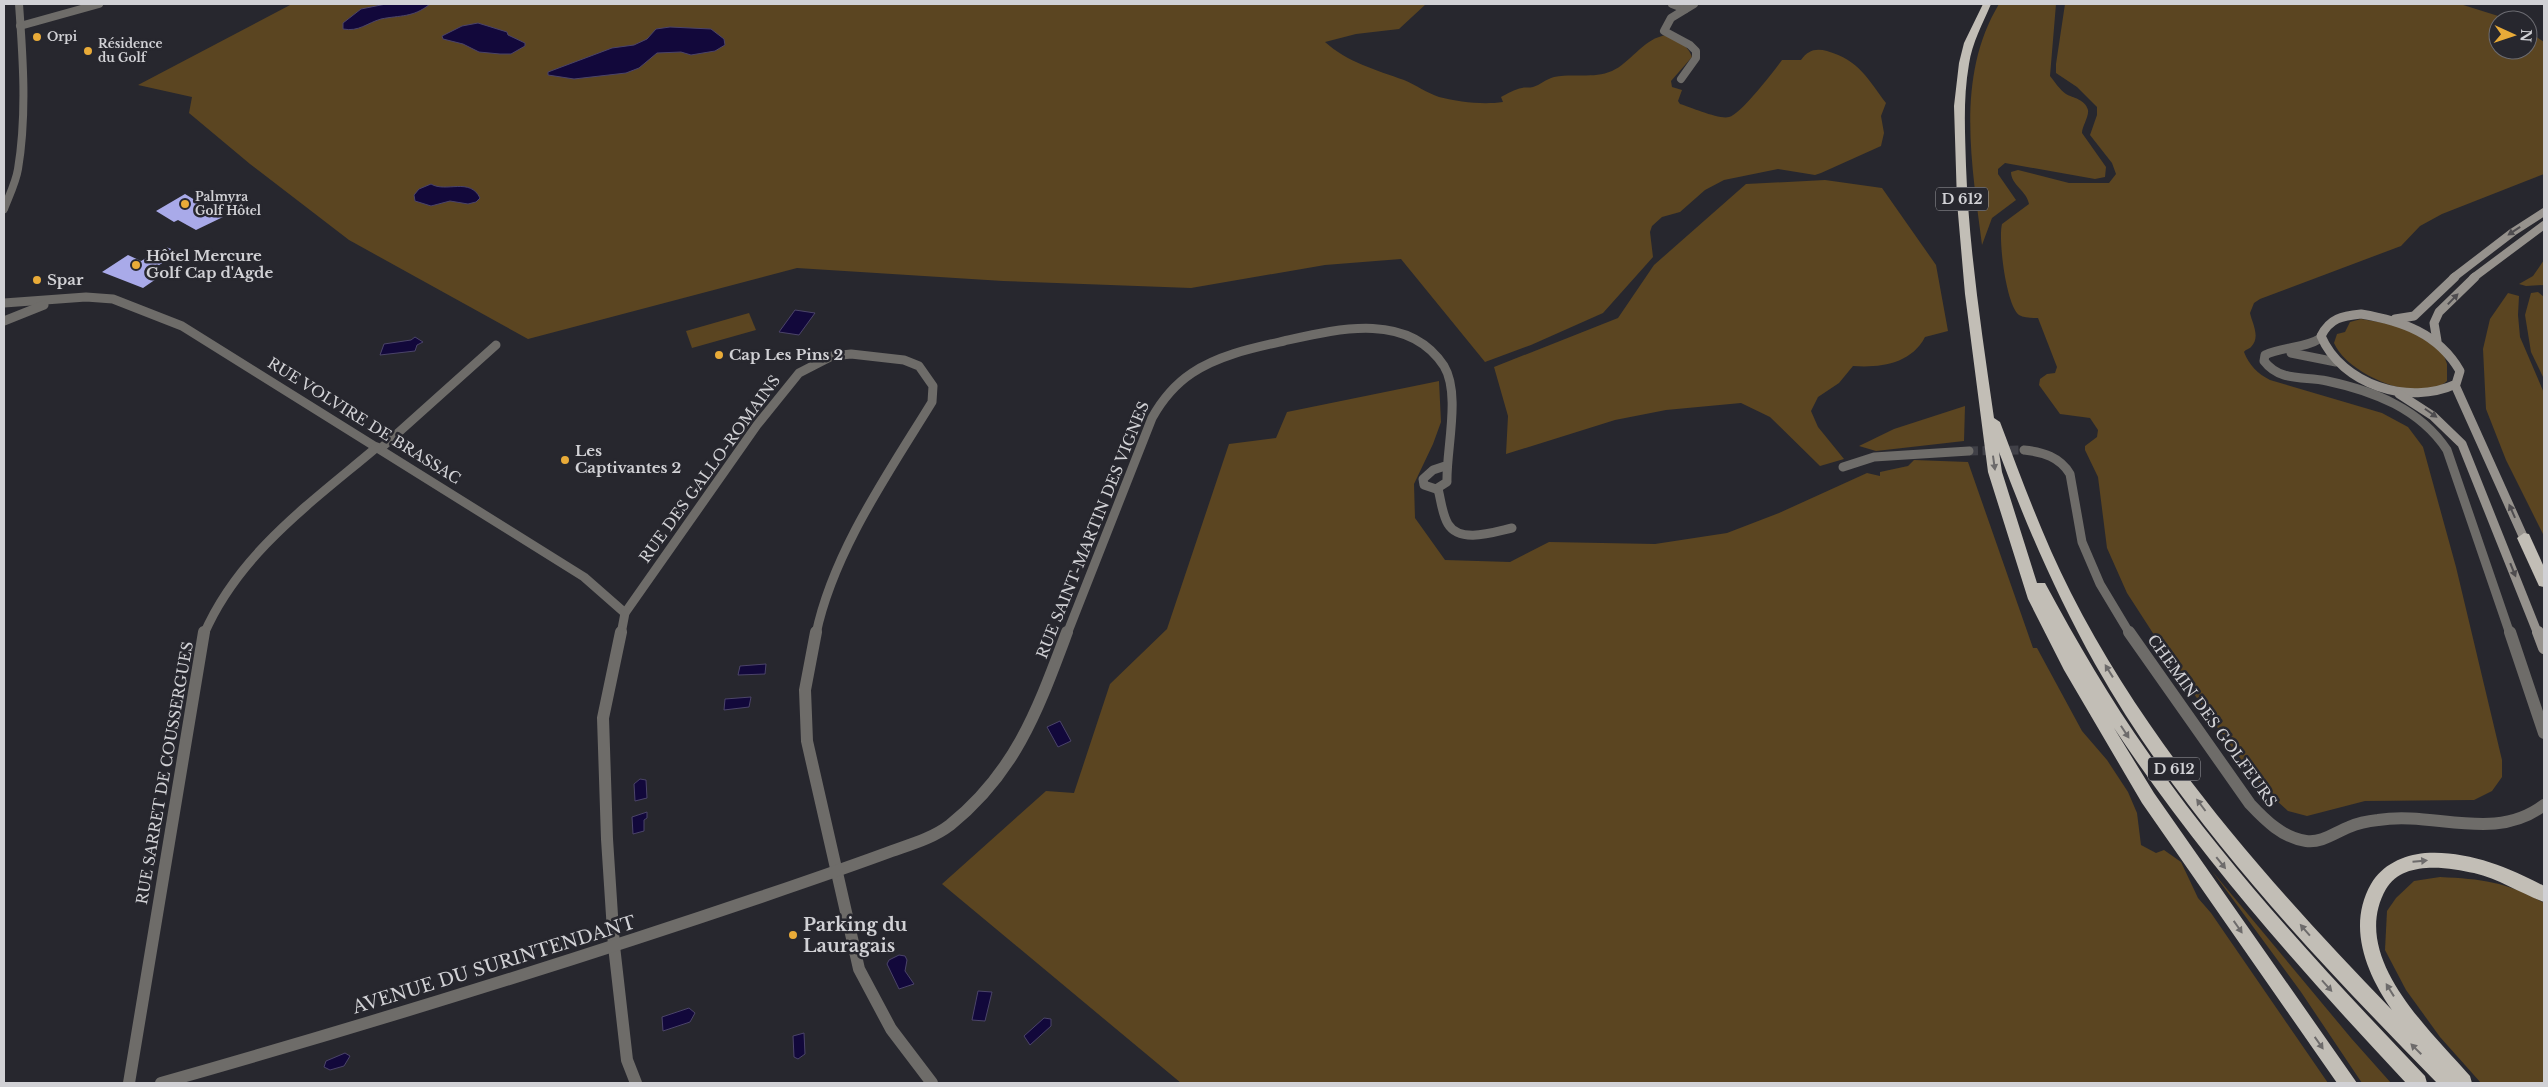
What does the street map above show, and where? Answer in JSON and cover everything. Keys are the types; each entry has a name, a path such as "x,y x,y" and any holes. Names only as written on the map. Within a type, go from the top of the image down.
{"highway":[{"name":"D 612","path":"1987,4 1968,50 1959,106 1962,202 1971,294 1995,472 2035,599 2068,666 2133,774 2348,1083"},
{"name":"D 612","path":"1985,398 2037,535 2065,596 2104,664 2150,736 2216,824 2346,977 2450,1083"},
{"name":"D 612","path":"2017,537 2046,599 2081,664 2129,739 2188,821 2257,908 2418,1083"},
{"path":"2524,538 2544,582"},
{"path":"2464,1083 2406,1013 2375,964 2367,924 2369,905 2375,886 2387,875 2411,862 2435,860 2466,863 2499,873 2544,894"}],"main road":[{"path":"2387,318 2414,316 2454,278 2512,232 2544,212"},
{"path":"2437,340 2434,321 2439,313 2466,285 2544,225"},
{"path":"2544,588 2524,538 2456,386 2460,371 2453,356 2437,340 2413,327 2387,318 2361,314 2340,316 2326,324 2321,338 2326,351 2336,362 2365,380 2392,390 2433,414 2444,423 2462,444 2544,648"},
{"path":"2392,390 2420,395 2442,393 2456,386"}],"street":[{"path":"20,26 99,4"},
{"path":"1672,4 1685,9"},
{"path":"1681,79 1696,58 1696,51 1690,45 1664,31 1664,27 1671,18 1694,4"},
{"path":"4,208 18,172 21,141 24,77 20,26 15,5"},
{"name":"RUE VOLVIRE DE BRASSAC","path":"4,303 86,297 113,298 182,326 584,577 625,613"},
{"name":"RUE VOLVIRE DE BRASSAC","path":"4,321 29,310 67,299"},
{"name":"RUE SAINT-MARTIN DES VIGNES","path":"835,873 941,832 998,779 1016,753 1042,697 1139,449 1162,400 1187,377 1214,361 1246,350 1341,329 1364,326 1388,329 1416,340 1439,358 1449,374 1452,390 1451,424 1445,466 1447,482 1438,489"},
{"path":"2321,338 2302,347 2270,352 2265,355 2264,361 2267,367 2275,372 2295,379 2326,381 2380,398 2418,416 2441,438 2447,450 2544,733"},
{"name":"RUE SARRET DE COUSSERGUES","path":"129,1083 184,742 204,633 227,588 250,560 285,526 379,448 496,345"},
{"path":"2280,351 2336,362"},
{"name":"RUE DES GALLO-ROMAINS","path":"636,1083 627,1060 614,946 607,839 603,718 625,613 753,432 799,372 824,359 850,354 904,360 919,366 933,386 932,402 864,514 827,594 816,631 804,690 807,741 835,873 859,969 874,1003 895,1036 932,1083"},
{"name":"CHEMIN DES GOLFEURS","path":"2024,450 2045,454 2066,468 2071,477 2077,524 2084,547 2113,605 2167,688 2250,804 2279,831 2295,838 2309,841 2322,840 2350,827 2381,818 2424,818 2470,825 2494,826 2516,822 2534,815 2544,805"},
{"path":"1843,467 1874,457 1969,451"},
{"path":"1445,466 1434,470 1423,479 1424,485 1430,489 1438,489 1449,526 1456,531 1477,535 1512,528"},
{"name":"AVENUE DU SURINTENDANT","path":"161,1083 275,1051 614,946 835,873"}],"shaded area":[{"path":"292,4 1426,4 1399,29 1356,34 1325,42 1352,60 1404,80 1439,97 1463,102 1487,103 1503,102 1501,97 1511,92 1533,87 1554,77 1598,75 1612,71 1625,63 1648,42 1662,36 1667,36 1680,42 1688,49 1692,57 1671,81 1672,87 1682,90 1678,101 1680,104 1712,115 1725,117 1729,117 1741,109 1782,60 1801,60 1809,52 1823,50 1838,55 1855,65 1862,71 1886,103 1881,116 1884,133 1881,146 1815,175 1778,169 1724,180 1705,190 1680,212 1662,217 1652,226 1650,232 1653,257 1603,313 1531,345 1485,362 1401,259 1325,265 1191,288 1003,281 797,268 528,339 349,240 250,164 189,113 192,97 138,85"},
{"path":"386,4 430,4 412,14 381,19 354,29 343,29 343,23 361,9"},
{"path":"1999,4 2056,4 2050,76 2066,94 2082,101 2086,106 2088,113 2082,133 2106,167 2105,177 2095,179 2005,163 1998,169 1998,174 2016,200 1992,218 1982,245 1971,153 1972,91 1976,61 1985,32"},
{"path":"2065,4 2460,4 2488,13 2488,60 2538,60 2538,38 2544,42 2544,174 2442,214 2420,226 2401,246 2260,299 2254,303 2250,313 2256,334 2254,343 2244,352 2254,369 2270,380 2382,413 2408,427 2423,447 2456,567 2502,760 2502,777 2492,791 2474,800 2365,801 2307,816 2288,811 2264,789 2224,737 2127,593 2107,548 2098,477 2085,450 2085,446 2097,437 2098,430 2090,418 2060,414 2039,385 2040,379 2047,374 2055,373 2057,367 2038,318 2021,316 2014,309 2007,286 2002,257 2002,224 2029,204 2028,199 2014,181 2011,172 2018,170 2069,183 2109,183 2116,174 2112,163 2090,135 2097,115 2097,107 2077,87 2056,73"},
{"path":"478,23 507,32 508,35 525,43 525,46 511,54 500,54 479,52 463,44 443,39 442,36 462,26"},
{"path":"670,27 711,29 724,39 725,45 715,51 691,55 681,52 657,53 639,68 626,73 574,79 548,75 548,72 612,48 634,45 647,39 656,29"},
{"path":"1825,180 1882,188 1936,265 1948,331 1925,337 1912,353 1903,359 1884,365 1853,366 1839,383 1818,397 1811,411 1818,427 1844,459 1820,466 1770,417 1741,403 1666,410 1615,420 1506,454 1508,416 1494,367 1618,318 1654,265 1746,184"},
{"path":"431,184 444,187 470,188 480,198 476,202 468,204 450,201 431,206 415,201 414,195 419,189"},
{"path":"2544,260 2544,285 2526,286 2519,284 2533,276"},
{"path":"2538,292 2544,297 2544,379 2531,352 2525,315 2531,293"},
{"path":"2508,293 2519,296 2520,337 2544,393 2544,536 2506,460 2486,409 2483,349 2490,319"},
{"path":"795,310 815,313 799,335 779,332"},
{"path":"749,313 756,330 692,348 686,331"},
{"path":"2361,319 2396,325 2420,336 2443,353 2447,364 2447,381 2435,388 2419,390 2402,388 2385,383 2353,366 2341,355 2334,343 2337,334 2345,332 2350,322"},
{"path":"415,337 423,342 417,345 415,351 380,355 384,344 411,340"},
{"path":"1439,381 1441,422 1414,484 1415,518 1445,560 1510,562 1549,542 1655,544 1727,533 1779,513 1867,473 1880,476 1880,472 1908,466 1914,460 1968,462 2033,648 2037,648 2082,731 2107,760 2128,792 2137,813 2141,845 2156,853 2164,850 2181,862 2198,898 2211,913 2328,1083 1181,1083 942,884 1046,791 1074,793 1110,684 1167,629 1229,444 1276,438 1287,412"},
{"path":"1965,406 1964,441 1876,451 1859,446 1894,429"},
{"path":"766,664 765,674 738,675 740,666"},
{"path":"751,697 749,707 724,710 725,699"},
{"path":"1060,721 1071,741 1058,747 1047,727"},
{"path":"640,779 646,780 647,798 635,801 634,784"},
{"path":"647,812 647,818 644,820 644,831 633,834 632,817"},
{"path":"2212,871 2351,1038 2391,1083 2362,1083 2301,992"},
{"path":"2440,877 2469,879 2506,886 2544,903 2544,1083 2481,1083 2440,1037 2406,990 2385,950 2387,911 2396,898 2414,881"},
{"path":"899,955 905,956 907,960 905,971 914,984 899,989 887,964 889,960"},
{"path":"978,991 992,992 985,1021 972,1020"},
{"path":"689,1008 695,1013 690,1022 663,1031 662,1017"},
{"path":"1044,1018 1051,1019 1051,1026 1030,1045 1024,1036"},
{"path":"804,1033 805,1054 798,1059 794,1057 793,1036"},
{"path":"345,1053 350,1056 344,1066 330,1070 324,1067 326,1061"}],"building":[{"name":"Palmyra Golf Hôtel","path":"185,194 223,217 196,230 178,220 174,222 156,211"},
{"name":"Hôtel Mercure Golf Cap d'Agde","path":"166,247 179,252 147,273 159,277 143,288 102,272 128,255 141,261"}],"tunnel":[{"path":"1969,451 2024,450"}],"place":[{"name":"Orpi","path":"37,37"},
{"name":"Résidence du Golf","path":"88,51"},
{"name":"Palmyra Golf Hôtel","path":"185,204"},
{"name":"Hôtel Mercure Golf Cap d'Agde","path":"136,265"},
{"name":"Spar","path":"37,280"},
{"name":"Cap Les Pins 2","path":"719,355"},
{"name":"Les Captivantes 2","path":"565,460"},
{"name":"Parking du Lauragais","path":"793,935"}]}
